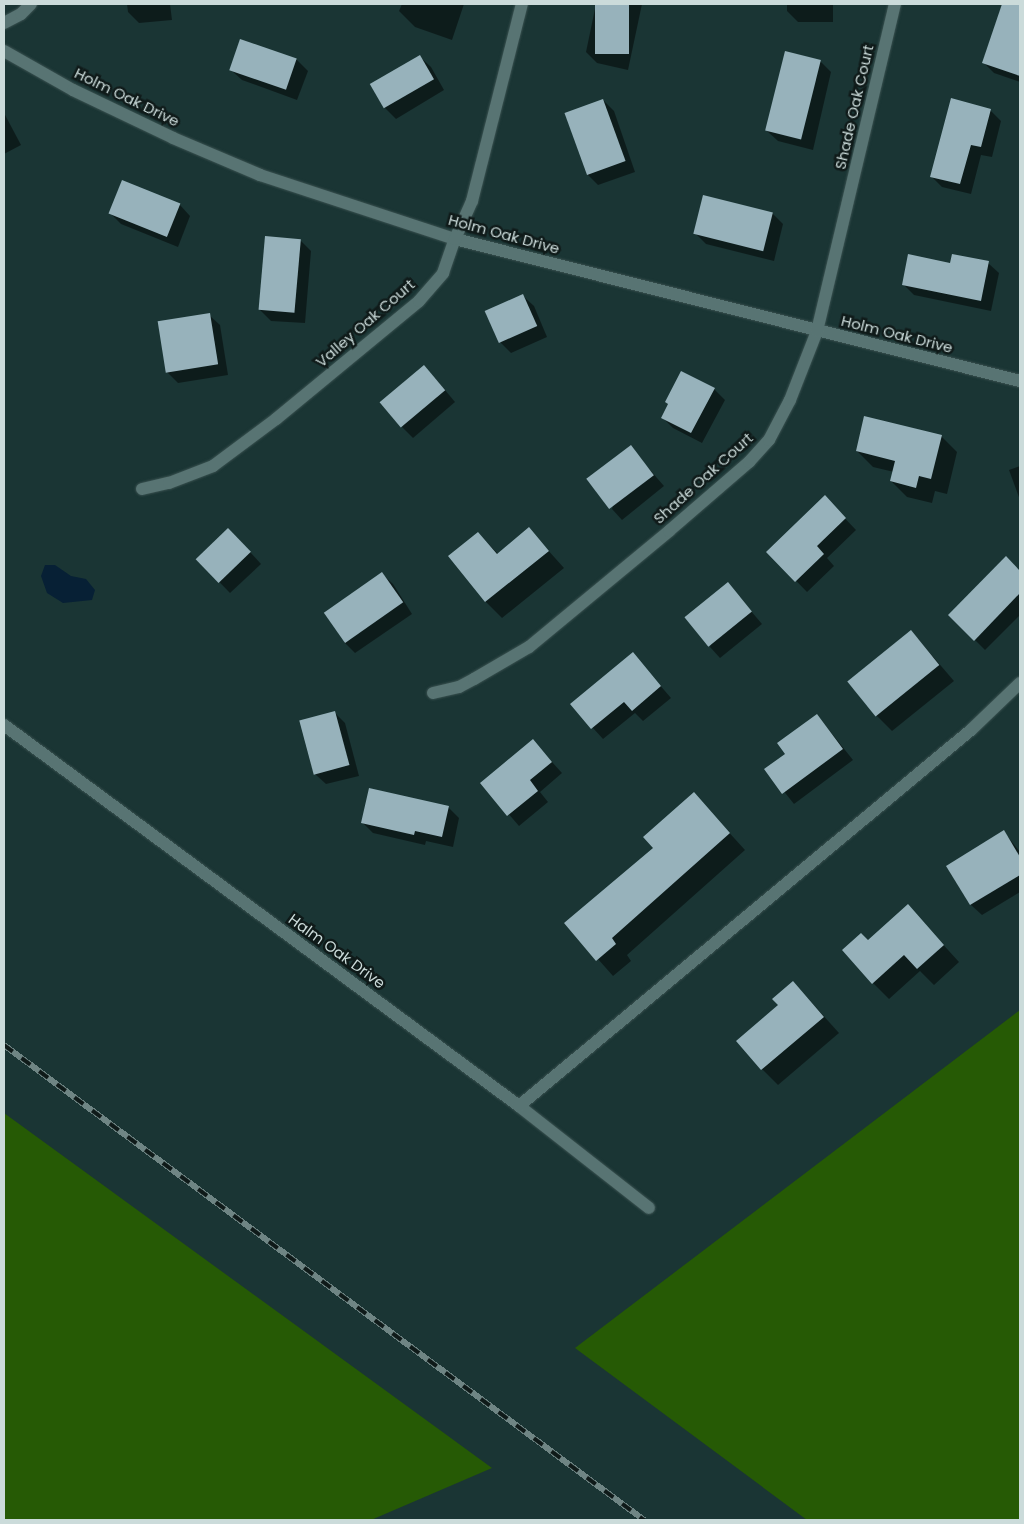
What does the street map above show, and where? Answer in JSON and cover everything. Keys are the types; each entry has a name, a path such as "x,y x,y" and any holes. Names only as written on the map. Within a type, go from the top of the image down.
{"street":[{"path":"4,23 21,14 31,4"},
{"name":"Valley Oak Court","path":"142,489 169,483 213,466 276,419 419,301 443,273 455,239 472,201 522,4"},
{"name":"Shade Oak Court","path":"433,693 459,687 529,646 749,462 769,440 790,400 817,330 896,4"},
{"name":"Holm Oak Drive","path":"4,51 73,90 173,138 251,171 455,239 1020,381"},
{"path":"520,1106 970,730 1020,683"},
{"name":"Halm Oak Drive","path":"4,725 520,1106 649,1208"}],"green space":[{"path":"1020,1010 1020,1520 807,1520 575,1348"},
{"path":"4,1113 492,1468 371,1520 4,1520"}],"water":[{"path":"45,565 55,565 71,576 86,579 95,590 92,600 63,603 47,593 41,576"}],"building":[{"path":"595,4 629,4 629,54 595,54"},
{"path":"1002,4 1020,4 1020,76 982,63"},
{"path":"240,39 297,59 286,90 229,70"},
{"path":"785,51 821,60 801,140 765,131"},
{"path":"420,55 434,79 384,108 370,84"},
{"path":"951,98 991,109 981,147 971,145 960,184 930,177"},
{"path":"603,99 626,161 587,175 564,113"},
{"path":"122,180 180,204 167,237 109,213"},
{"path":"703,195 773,212 763,251 693,234"},
{"path":"265,236 301,239 294,313 259,310"},
{"path":"908,254 950,263 952,254 989,261 981,301 902,285"},
{"path":"523,294 537,326 499,343 485,311"},
{"path":"210,313 218,364 166,373 158,321"},
{"path":"424,365 445,390 401,428 380,402"},
{"path":"681,371 715,388 691,433 661,418 668,404 665,402"},
{"path":"864,416 942,435 931,479 919,476 916,488 890,481 895,461 856,451"},
{"path":"631,445 654,475 609,509 586,479"},
{"path":"825,495 846,518 817,546 824,554 795,582 766,552"},
{"path":"529,527 549,551 485,602 448,556 478,532 497,554"},
{"path":"228,528 251,552 219,583 196,559"},
{"path":"1006,556 1020,571 1020,593 974,641 948,615"},
{"path":"382,572 403,602 345,643 324,613"},
{"path":"728,582 752,612 708,647 684,617"},
{"path":"911,630 939,665 876,717 847,682"},
{"path":"633,652 661,686 632,711 624,702 591,729 570,704"},
{"path":"335,711 349,765 314,775 299,721"},
{"path":"817,714 843,749 782,794 764,769 785,754 777,743"},
{"path":"533,739 552,762 530,780 538,791 507,816 480,783"},
{"path":"369,788 449,806 442,837 415,831 414,835 361,823"},
{"path":"694,792 730,833 612,938 616,944 596,961 564,923 653,848 643,837"},
{"path":"1004,830 1020,857 1020,875 970,905 946,866"},
{"path":"908,904 944,945 917,969 904,955 872,984 842,950 861,933 868,940"},
{"path":"793,981 824,1017 761,1070 736,1041 778,1005 772,999"}],"railway":[{"path":"4,1045 644,1520"}]}
